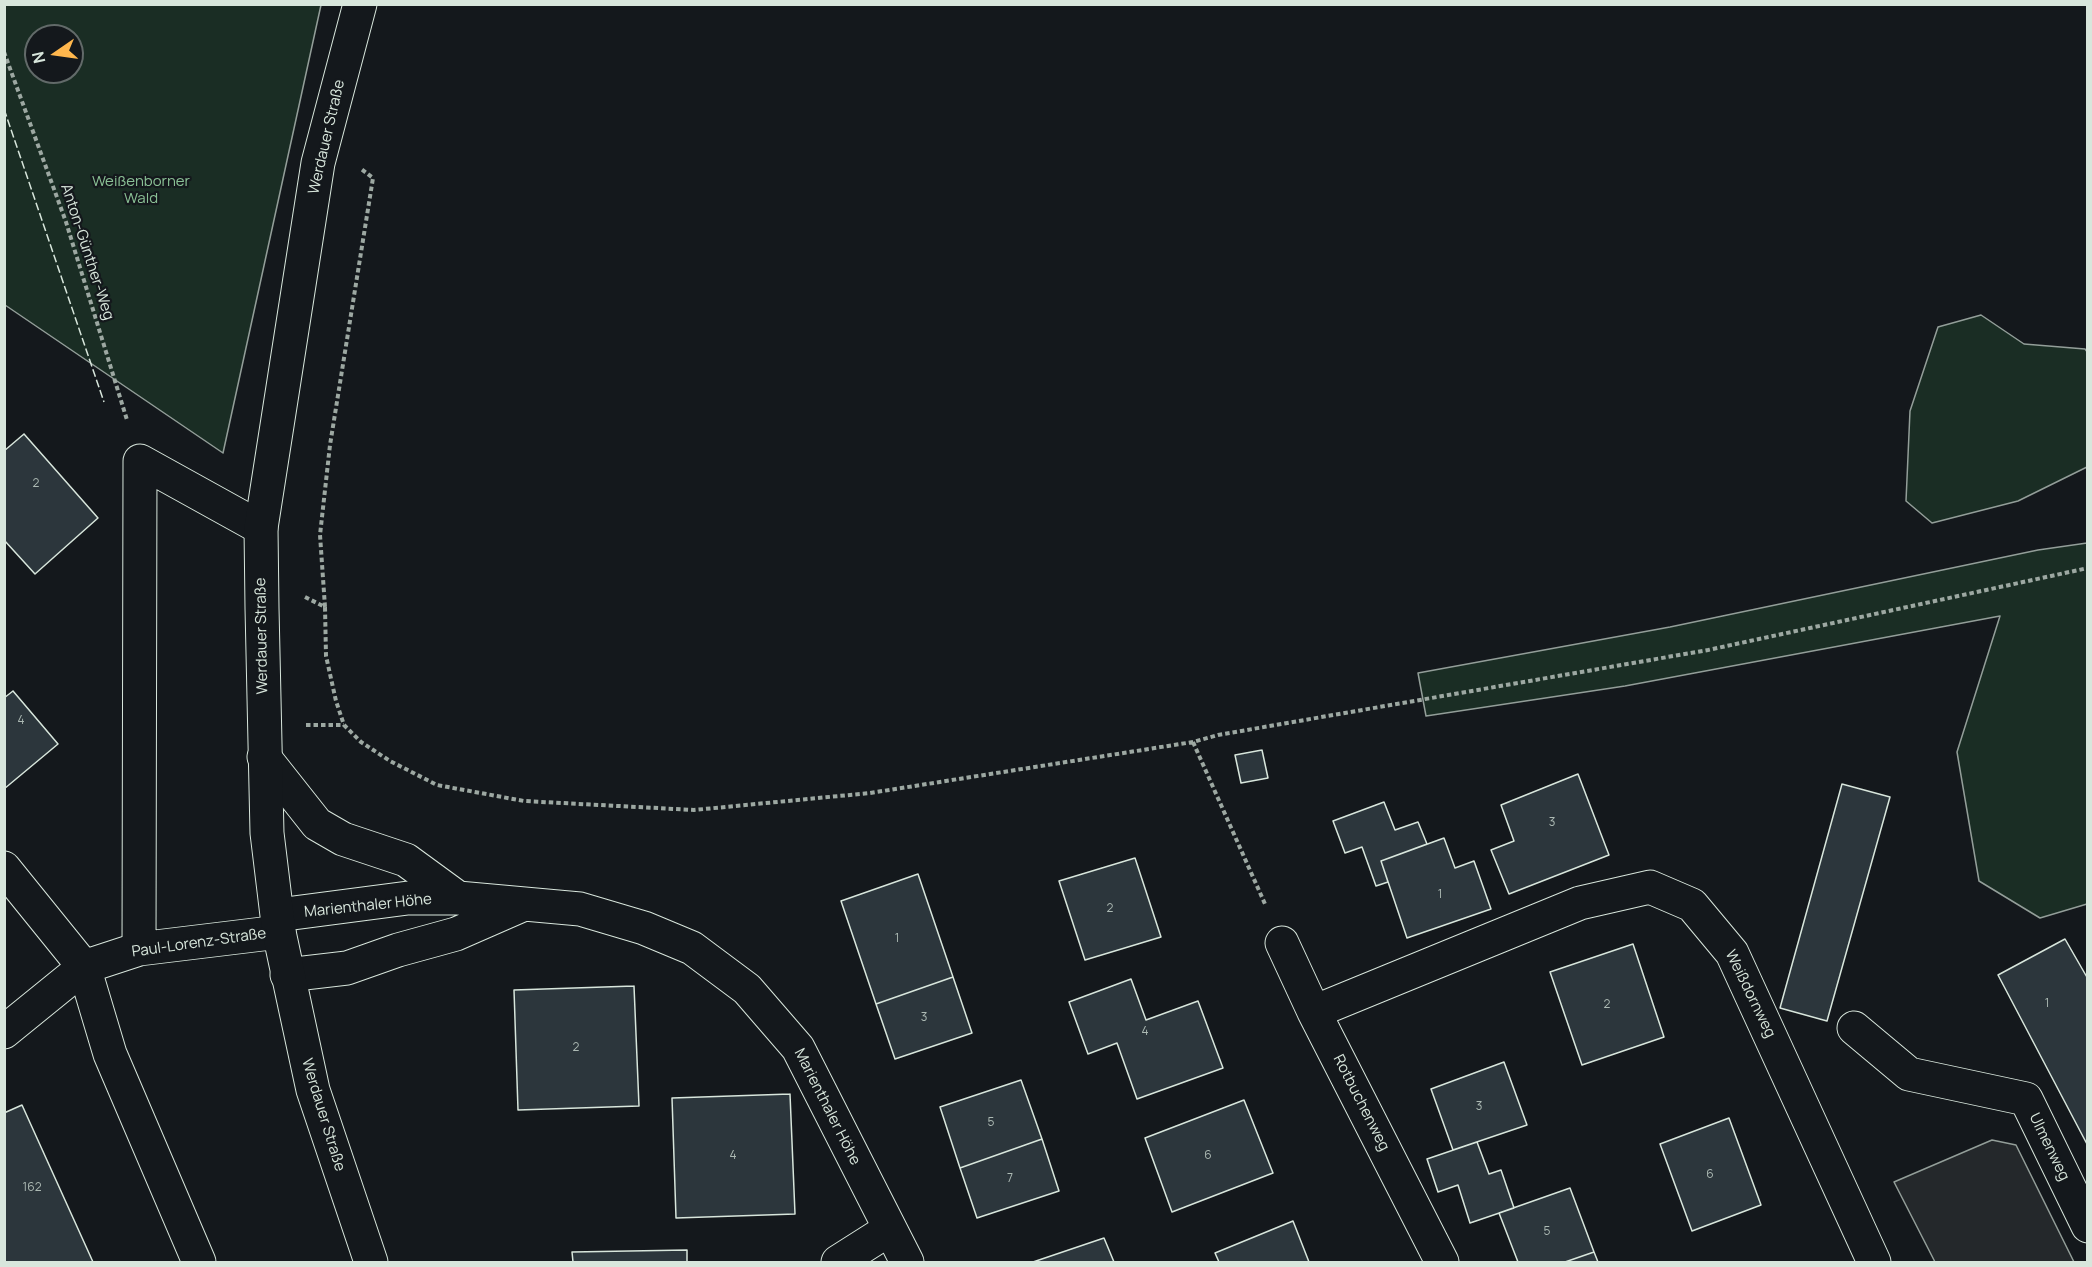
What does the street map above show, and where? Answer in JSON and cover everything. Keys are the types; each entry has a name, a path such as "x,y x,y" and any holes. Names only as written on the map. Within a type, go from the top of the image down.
{"street":[{"name":"Werdauer Straße","path":"360,4 318,163 261,528 267,833 279,924 287,975 313,1090 372,1263"},
{"path":"139,950 140,461 261,528"},
{"name":"Marienthaler Höhe","path":"264,757 317,824 342,839 406,860 458,898"},
{"path":"4,868 84,967 110,1054 199,1263"},
{"name":"Weißdornweg","path":"1314,1012 1580,903 1650,887 1692,905 1732,953 1874,1263"},
{"name":"Marienthaler Höhe","path":"279,924 408,898 458,898 580,909 644,928 692,948 747,988 798,1048 907,1263"},
{"name":"Marienthaler Höhe","path":"287,975 347,968 398,950 456,934 521,905"},
{"name":"Paul-Lorenz-Straße","path":"4,1032 84,967 139,950 279,924"},
{"name":"Rotbuchenweg","path":"1282,943 1314,1012 1442,1263"},
{"name":"Ulmenweg","path":"1854,1028 1909,1074 2026,1099 2088,1226"},
{"path":"838,1263 890,1229"}],"path":[{"name":"Anton-Günther-Weg","path":"4,52 66,222 140,461"},
{"path":"324,141 373,178 330,445 320,535 326,656 344,725 361,742 390,761 437,784 524,801 694,810 870,793 1192,742 1218,735 1708,650 2088,568"},
{"path":"304,597 325,607"},
{"path":"1192,742 1282,943"}],"green space":[{"name":"Weißenborner Wald","path":"4,5 321,5 223,453 5,305"},
{"path":"1981,315 2024,344 2085,349 2088,353 2087,467 2018,501 1932,523 1906,501 1910,411 1938,327"},
{"path":"2087,543 2087,904 2040,918 1979,881 1957,752 2000,616 1625,686 1426,716 1418,673 1670,627 2038,550"}],"shaded area":[{"path":"1992,1140 2016,1145 2074,1262 1935,1262 1894,1182"}],"building":[{"path":"24,434 98,518 35,574 4,540 4,451"},
{"path":"13,691 58,744 4,789 4,698"},
{"path":"1262,750 1268,778 1241,783 1235,755"},
{"path":"1578,774 1609,855 1509,894 1491,850 1514,841 1501,805"},
{"path":"1842,784 1890,797 1827,1021 1780,1008"},
{"path":"1384,802 1395,830 1418,822 1427,844 1381,861 1388,882 1376,886 1362,847 1345,853 1333,821"},
{"path":"1444,838 1455,868 1474,861 1491,909 1407,938 1381,861"},
{"path":"1135,858 1161,937 1085,960 1059,881"},
{"path":"918,874 953,977 876,1004 841,901"},
{"path":"2065,939 2088,979 2088,1146 1998,975"},
{"path":"1633,944 1664,1037 1582,1065 1550,972"},
{"path":"953,977 972,1033 895,1059 876,1004"},
{"path":"1131,979 1146,1020 1198,1001 1223,1068 1137,1099 1117,1043 1088,1054 1069,1002"},
{"path":"634,986 639,1106 518,1110 514,990"},
{"path":"1504,1062 1527,1125 1453,1150 1431,1089"},
{"path":"1021,1080 1042,1139 960,1168 940,1107"},
{"path":"790,1094 795,1214 676,1218 672,1098"},
{"path":"1244,1100 1273,1173 1172,1212 1145,1138"},
{"path":"22,1105 93,1262 4,1262 4,1113"},
{"path":"1729,1118 1761,1205 1692,1231 1660,1144"},
{"path":"1042,1139 1059,1191 977,1218 960,1168"},
{"path":"1477,1142 1489,1174 1501,1170 1514,1208 1470,1223 1458,1185 1438,1192 1427,1159"},
{"path":"1570,1188 1594,1252 1565,1262 1518,1262 1499,1213"},
{"path":"1293,1221 1309,1262 1219,1262 1215,1253"},
{"path":"1104,1238 1114,1262 1033,1262"},
{"path":"687,1250 687,1262 573,1262 572,1252"},
{"path":"1594,1252 1598,1262 1565,1262"}],"fence":[{"path":"4,109 104,402"}]}
